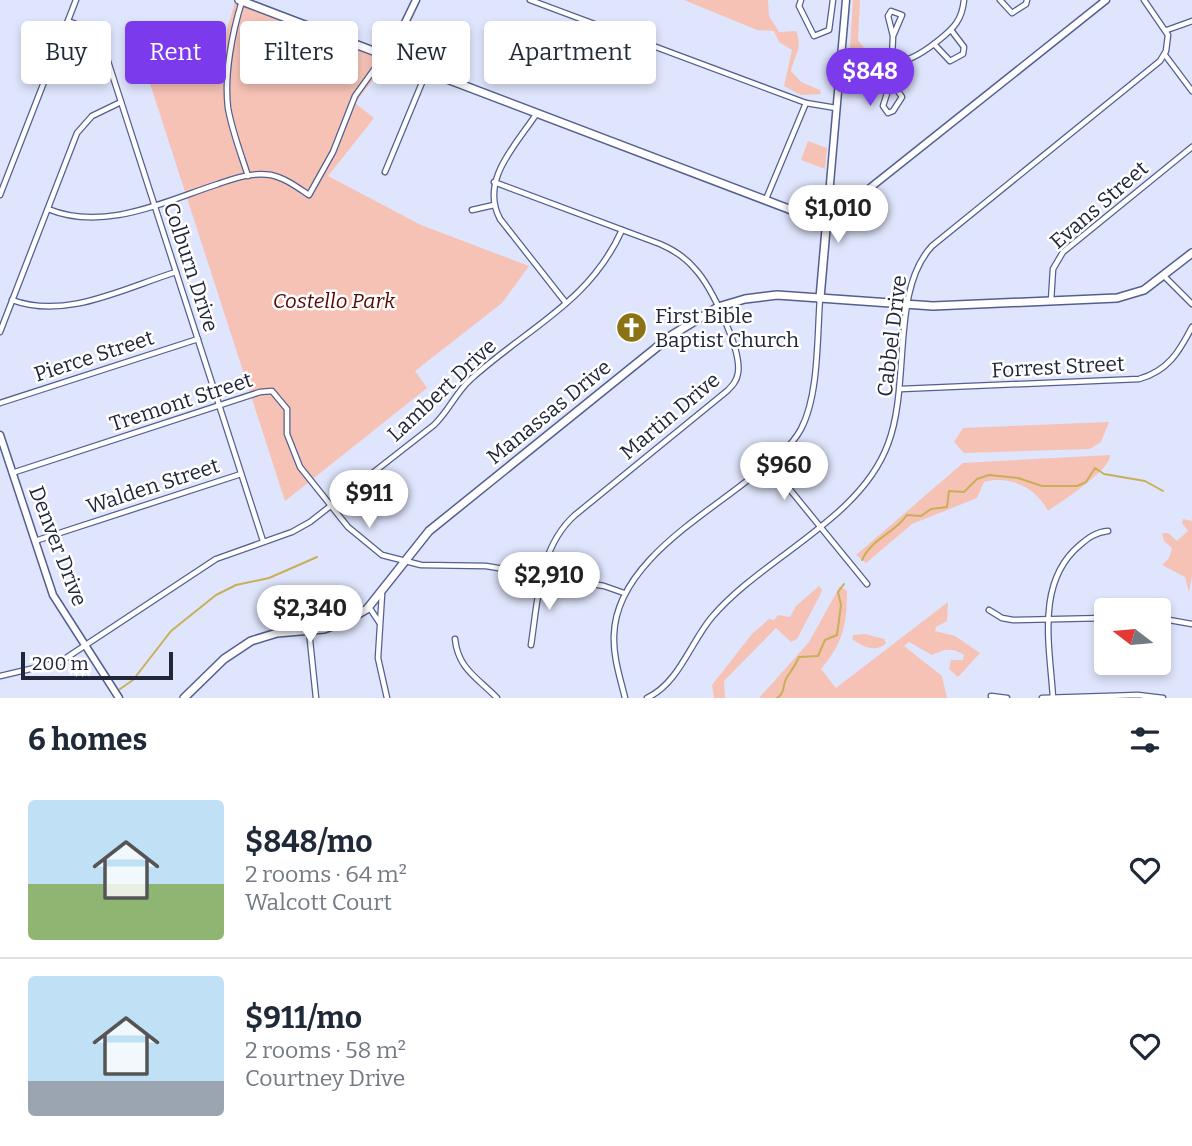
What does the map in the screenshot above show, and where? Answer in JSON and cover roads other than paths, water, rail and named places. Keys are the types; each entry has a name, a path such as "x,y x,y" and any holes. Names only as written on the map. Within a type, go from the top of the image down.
{"main road":[{"path":"240,1 372,53"},
{"path":"457,84 809,216 827,218 820,298"},
{"name":"Manassas Drive","path":"184,698 228,656 251,641 270,634 336,626 369,607 382,594 403,562 429,531 678,330 718,307 763,296 907,305 1127,297 1144,290 1192,253"}],"street":[{"path":"68,21 76,0"},
{"path":"405,21 416,0"},
{"path":"530,0 806,103 836,108"},
{"path":"801,0 799,6 812,36 829,30 833,0"},
{"path":"827,218 846,0"},
{"path":"841,60 892,64 911,61 951,30 962,16 964,0"},
{"path":"1000,0 1012,13 1026,4 1027,0"},
{"path":"827,218 841,211 1106,0"},
{"path":"1144,0 1167,30 1165,55 1192,91"},
{"path":"240,1 234,30 228,96 230,117 248,176"},
{"path":"891,81 902,97 893,111 888,113 883,106 891,81 893,36 888,14 894,11 902,15 893,36"},
{"path":"1167,30 1192,21"},
{"path":"934,44 950,61 963,54 964,47 951,30"},
{"name":"Cabbel Drive","path":"647,698 671,680 702,629 725,603 846,503 875,470 893,431 901,389 907,305 915,270 932,246 1165,55"},
{"name":"Colburn Drive","path":"111,74 263,541"},
{"path":"48,209 78,219 98,219 248,176 279,177 309,195 333,152 355,96 372,74"},
{"path":"0,195 43,84"},
{"path":"385,172 421,84"},
{"path":"0,332 77,133 92,116 121,102"},
{"path":"766,200 806,103"},
{"path":"537,112 501,166 494,182 494,205 500,219 566,303"},
{"name":"Evans Street","path":"1051,301 1053,269 1063,252 1192,147"},
{"name":"Martin Drive","path":"494,182 666,246 683,257 704,279 718,307 737,358 735,382 571,519 551,546 542,575 531,645"},
{"path":"472,210 494,205"},
{"name":"Lambert Drive","path":"0,676 60,662 202,567 301,528 447,414 471,379 566,303 602,268 622,230"},
{"path":"12,300 37,308 67,307 176,271"},
{"path":"1164,276 1192,304"},
{"path":"625,698 614,639 624,593 653,557 769,464 794,440 807,415 820,298"},
{"name":"Forrest Street","path":"901,389 1139,379 1156,373 1169,363 1192,327"},
{"name":"Pierce Street","path":"0,403 198,339"},
{"name":"Tremont Street","path":"12,473 266,391 274,393 287,409 287,434 300,467 331,506"},
{"name":"Denver Drive","path":"0,435 53,595 119,698"},
{"path":"769,464 867,584"},
{"name":"Walden Street","path":"34,541 242,474"},
{"path":"331,506 370,547 389,559 426,566 486,566 604,586 624,593"},
{"path":"1053,698 1049,619 1051,587 1062,564 1092,536 1108,531"},
{"path":"382,594 378,659 387,698"},
{"path":"369,607 379,622"},
{"path":"989,610 1008,620 1094,618"},
{"path":"1171,620 1192,624"},
{"path":"309,631 316,698"},
{"path":"455,639 463,666 497,698"},
{"path":"1042,698 1138,695 1163,698"},
{"path":"991,696 1007,698"}],"waterway":[{"path":"862,560 871,546 907,515 921,516 931,509 947,507 949,491 964,492 977,479 989,475 1018,478 1042,486 1077,486 1086,482 1095,468 1104,474 1145,481 1163,491"},
{"path":"120,689 133,680 171,631 216,595 236,585 269,578 317,557"},
{"path":"777,698 799,657 818,656 825,640 837,635 841,605 838,592 844,584"}],"place":[{"name":"First Bible Baptist Church","path":"632,328"}],"park label":[{"name":"Costello Park","path":"334,301"}]}
